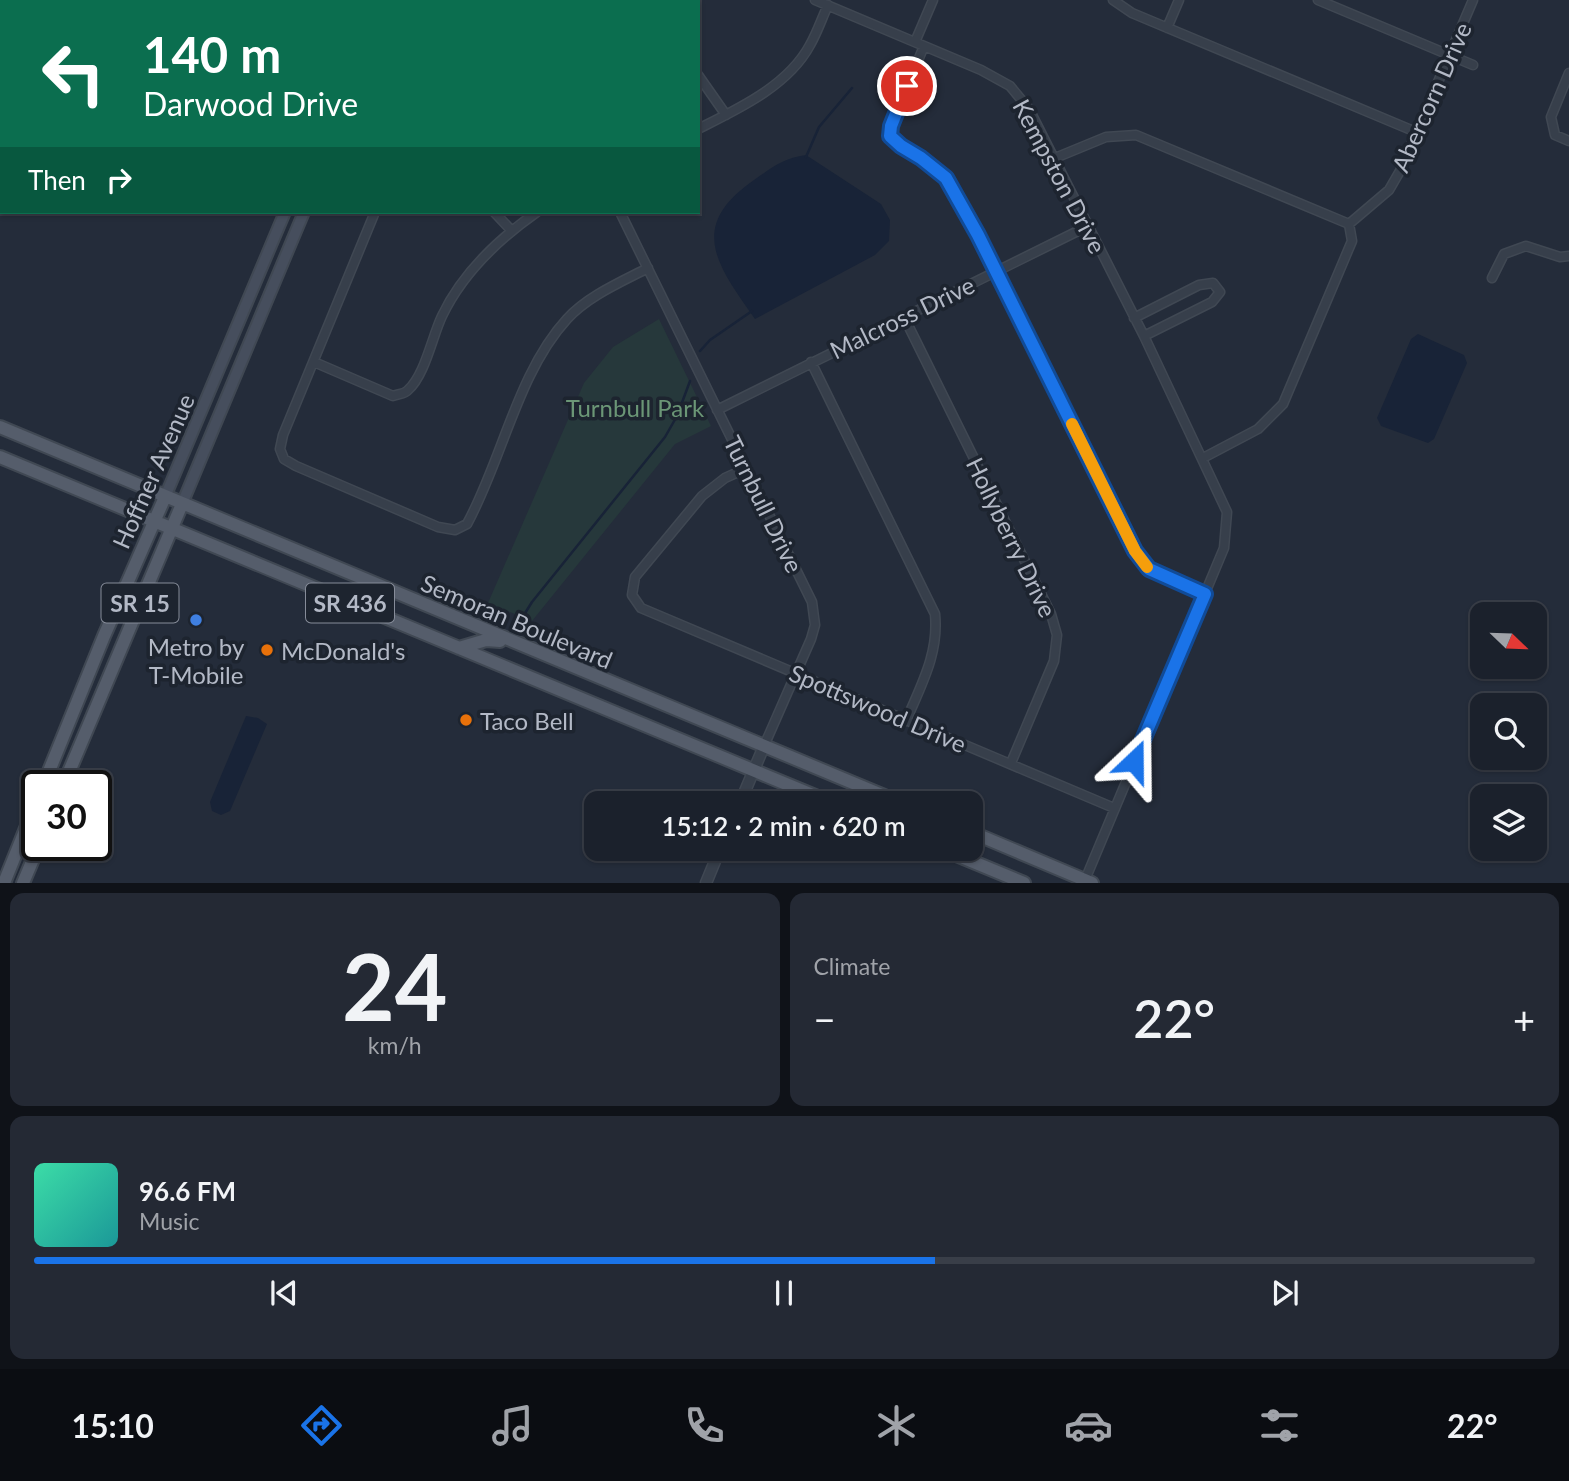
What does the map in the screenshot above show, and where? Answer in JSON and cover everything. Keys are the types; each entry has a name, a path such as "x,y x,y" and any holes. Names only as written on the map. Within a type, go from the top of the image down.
{"main road":[{"name":"Hoffner Avenue","path":"50,770 284,214"},
{"name":"Hoffner Avenue","path":"70,770 303,214"},
{"name":"Semoran Boulevard","path":"0,427 872,791"},
{"name":"Semoran Boulevard","path":"0,457 803,791"},
{"path":"459,648 486,640 514,643"},
{"path":"983,837 1084,882"},
{"path":"4,883 21,841"},
{"path":"23,883 32,861"},
{"path":"971,861 1024,883"}],"street":[{"name":"Kempston Drive","path":"816,0 981,70 1010,86 1029,109 1055,158 1203,458"},
{"path":"933,0 890,136 946,178 1135,551 1149,569 1205,594"},
{"path":"1113,0 1132,13 1416,132"},
{"path":"1167,28 1179,0"},
{"path":"1318,0 1473,65"},
{"name":"Abercorn Drive","path":"1349,224 1389,190 1400,171 1473,1"},
{"path":"700,128 761,95 790,72 810,47 828,5"},
{"path":"1569,73 1551,117 1555,135 1569,141"},
{"path":"700,78 726,115"},
{"path":"1055,158 1106,137 1136,135 1349,224 1352,241 1283,404 1258,429 1203,458 1227,512 1224,548 1084,882"},
{"path":"374,214 283,435 280,449 284,460 296,466 438,527 455,530 467,524 533,368 545,346 569,317 607,289 648,268"},
{"path":"496,214 511,230"},
{"path":"314,362 393,396 407,392 417,378 449,305 466,278 511,230 534,214"},
{"name":"Turnbull Drive","path":"621,214 812,602 813,632 745,791"},
{"name":"Malcross Drive","path":"717,410 1088,226"},
{"path":"1492,278 1504,254 1526,246 1560,257 1569,256"},
{"path":"1134,318 1199,285 1213,283 1220,292 1212,302 1144,336"},
{"name":"Hollyberry Drive","path":"904,317 1051,614 1057,635 1054,661 1010,764"},
{"path":"811,362 935,614 937,635 932,660 906,721"},
{"name":"Spottswood Drive","path":"747,468 725,478 702,496 635,577 632,596 641,608 1114,808"},
{"path":"706,883 715,861"}],"green space":[{"name":"Turnbull Park","path":"659,319 711,426 675,444 532,621 488,603 584,383 613,347"}],"water":[{"path":"806,155 881,204 890,220 889,241 875,255 755,319 720,264 715,247 715,231 720,214 733,197 754,180 778,164"},
{"path":"1418,334 1464,355 1467,363 1434,439 1428,443 1381,426 1377,418 1411,339"},
{"path":"246,716 258,718 267,724 230,811 221,815 212,811 210,802"}],"waterway":[{"path":"806,157 819,127 852,88"},
{"path":"700,351 710,340 752,311"},
{"path":"517,626 532,602 665,437 677,416 690,381"}],"slow traffic":[{"path":"1072,424 1135,551 1147,567"}],"place":[{"name":"Metro by T-Mobile","path":"196,620"},
{"name":"McDonald's","path":"267,650"},
{"name":"Taco Bell","path":"466,720"}],"route":[{"path":"907,86 891,126 890,136 946,178 978,235 1135,551 1149,569 1205,594 1134,761"}]}
